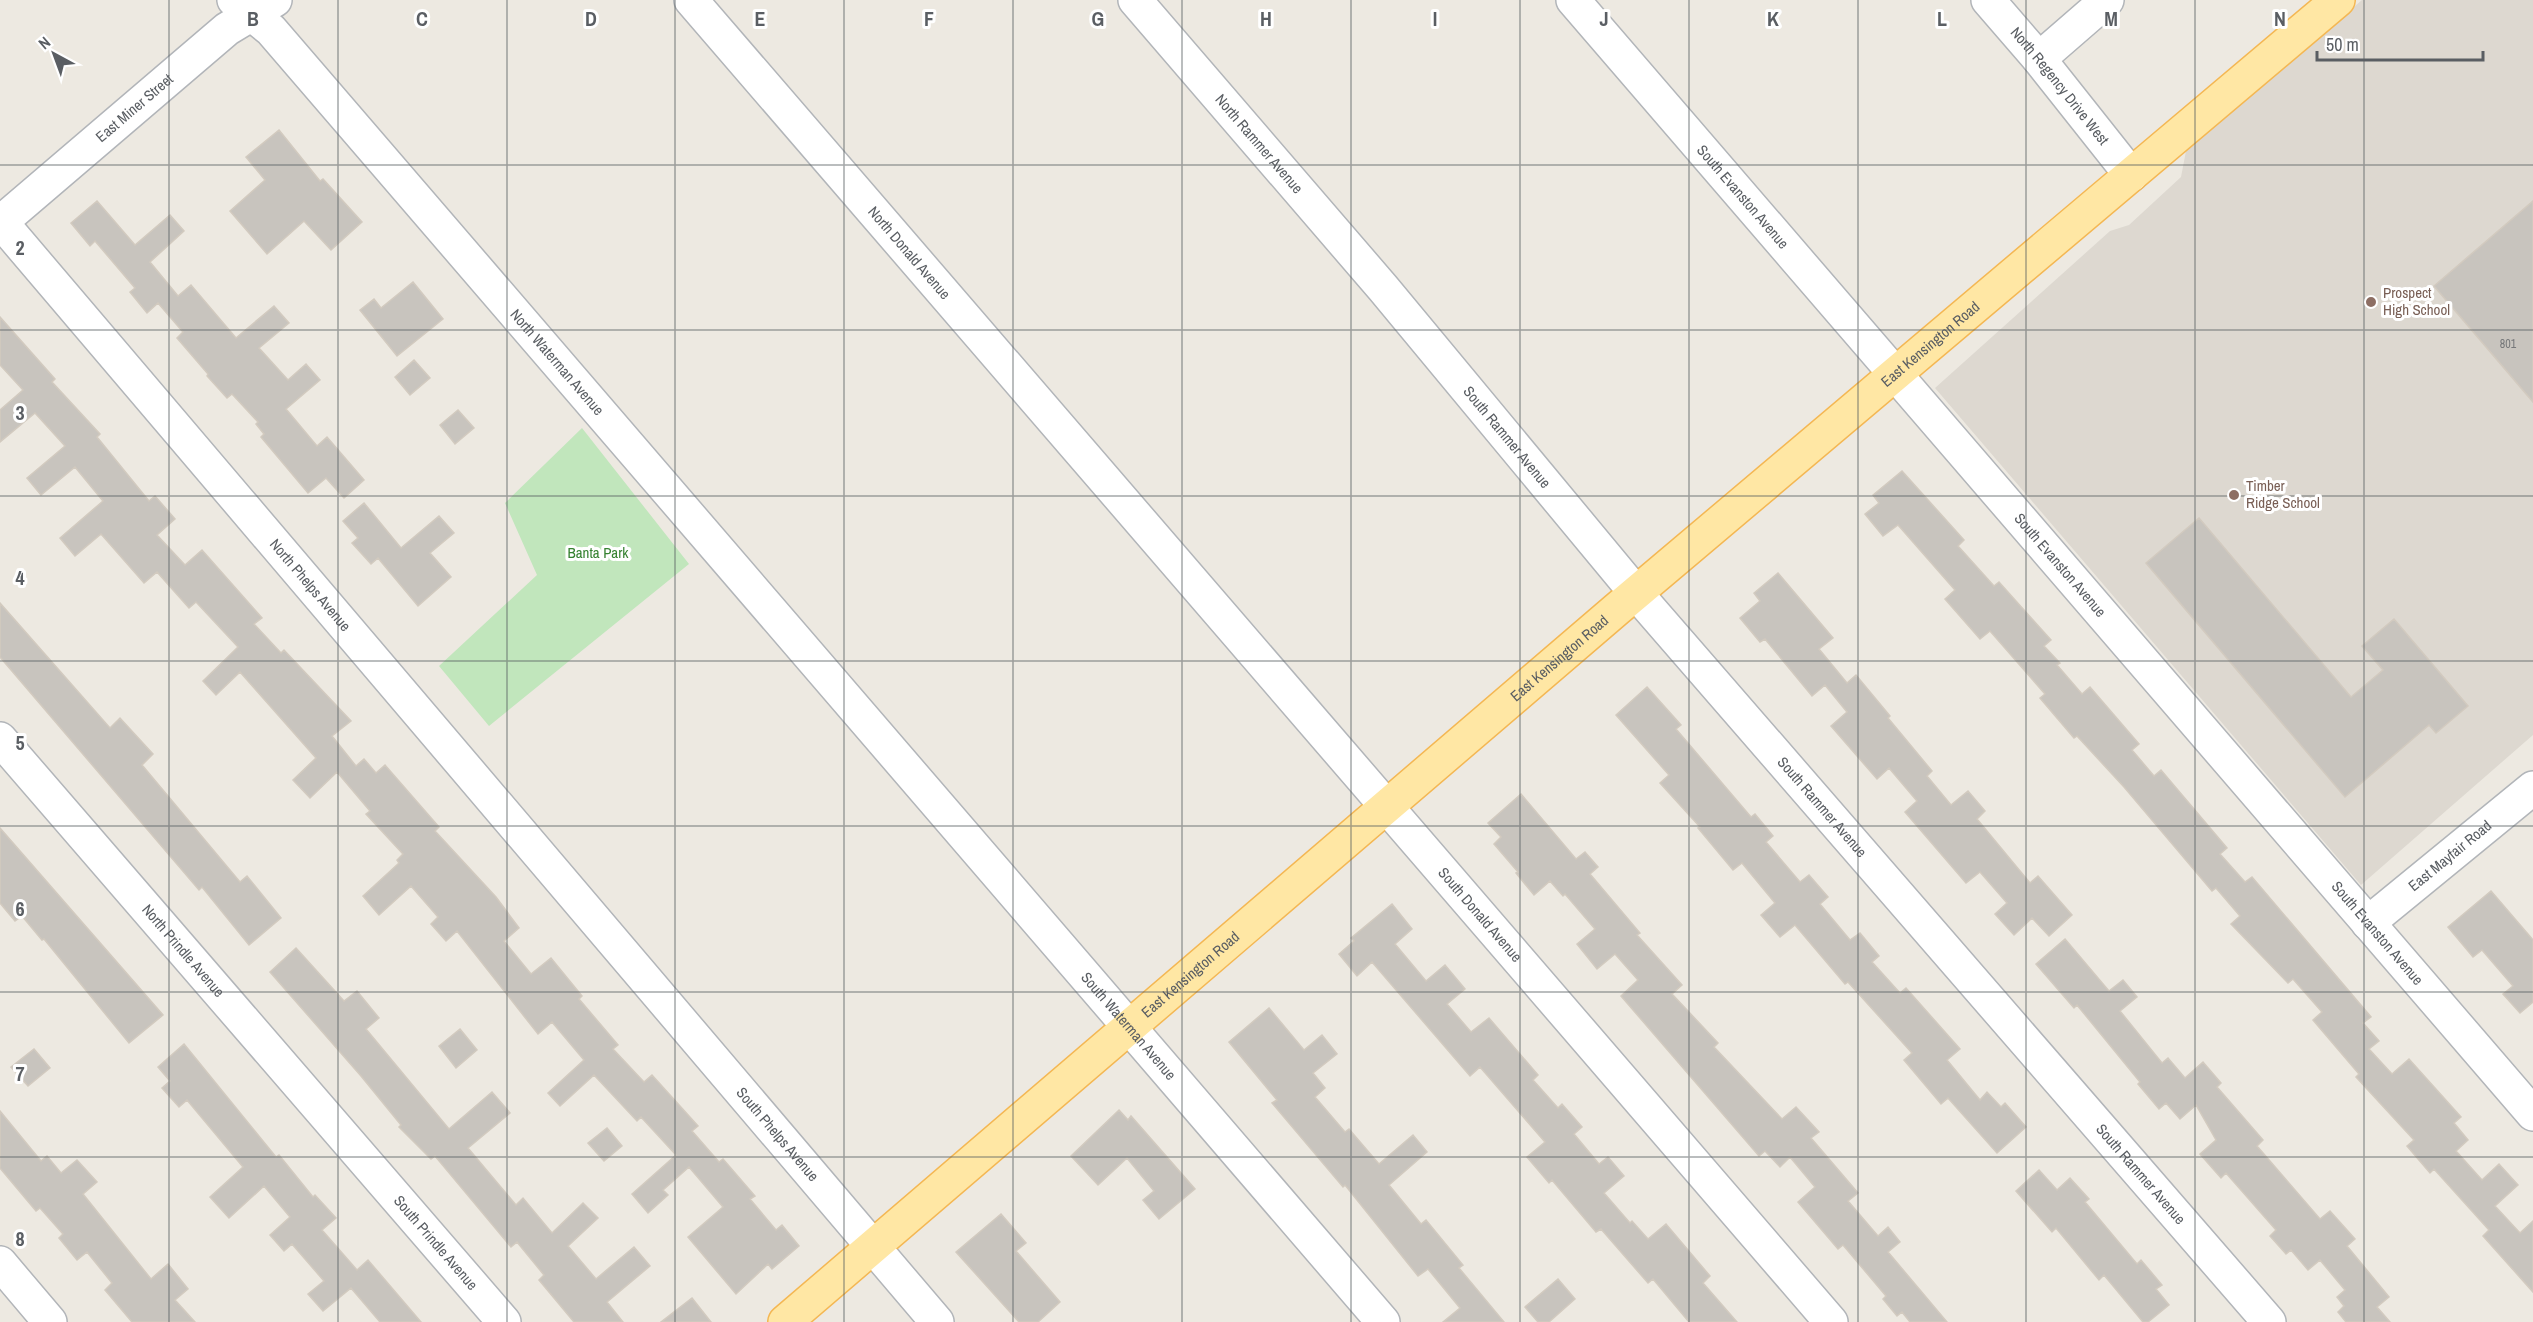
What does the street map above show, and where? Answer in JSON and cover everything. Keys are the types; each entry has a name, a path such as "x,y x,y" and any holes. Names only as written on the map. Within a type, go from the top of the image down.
{"main road":[{"name":"East Kensington Road","path":"785,1322 1636,593 2338,0"}],"street":[{"name":"North Donald Avenue","path":"691,0 1129,505"},
{"name":"North Rammer Avenue","path":"1135,0 1383,288"},
{"path":"2038,58 2107,0"},
{"name":"East Miner Street","path":"1,222 254,5"},
{"name":"North Waterman Avenue","path":"254,5 271,30 874,730"},
{"name":"North Regency Drive West","path":"2003,6 2038,58 2131,175"},
{"name":"South Evanston Avenue","path":"1580,8 2533,1114"},
{"name":"North Phelps Avenue","path":"1,222 619,949"},
{"name":"South Rammer Avenue","path":"1383,288 1636,593 2269,1322"},
{"name":"South Donald Avenue","path":"1129,505 1831,1322"},
{"name":"South Waterman Avenue","path":"874,730 1383,1322"},
{"name":"North Prindle Avenue","path":"0,739 366,1164"},
{"name":"East Mayfair Road","path":"2368,923 2533,788"},
{"name":"South Phelps Avenue","path":"619,949 937,1322"},
{"name":"South Prindle Avenue","path":"366,1164 504,1322"},
{"path":"0,1263 50,1322"}],"shaded area":[{"path":"2362,0 2533,0 2533,735 2361,885 1935,388 2110,231 2129,225 2181,177 2186,151"}],"green space":[{"name":"Banta Park","path":"582,428 689,564 489,726 439,666 537,575 505,503"}],"building":[{"path":"279,130 320,181 323,179 362,222 331,250 304,221 267,254 230,211 265,180 246,157"},
{"path":"97,201 135,245 170,215 184,231 150,262 178,296 191,285 236,338 274,306 289,323 259,348 288,380 306,364 320,380 286,409 317,446 327,437 364,480 344,498 326,478 308,493 261,437 264,434 256,424 258,422 232,394 227,398 177,338 183,332 158,303 147,313 130,292 135,288 95,241 90,246 71,223"},
{"name":"Prospect High School","path":"2533,201 2533,402 2434,286"},
{"path":"413,282 443,319 397,356 360,310 374,299 381,308"},
{"path":"0,317 55,379 52,382 100,434 97,437 149,501 155,496 175,519 157,535 185,565 202,550 262,618 254,624 281,653 284,650 351,721 332,736 356,766 364,759 376,773 385,765 439,827 435,831 496,897 519,928 504,941 531,974 551,958 582,996 579,999 618,1045 613,1049 644,1082 652,1075 698,1126 692,1131 719,1162 723,1159 755,1196 750,1199 776,1230 782,1225 799,1246 772,1269 768,1264 736,1294 688,1237 723,1207 689,1167 663,1190 668,1195 648,1213 632,1194 676,1155 641,1117 637,1121 594,1075 560,1106 548,1093 584,1060 552,1022 538,1034 457,931 446,941 431,924 438,917 411,886 379,915 363,896 399,863 397,860 403,854 366,814 370,811 337,772 310,798 293,780 316,758 240,672 216,695 203,681 238,647 196,602 189,608 157,572 144,583 101,534 75,556 60,538 103,501 75,467 41,495 27,478 65,446 35,413 0,442 0,410 23,390 0,365"},
{"path":"414,360 430,378 410,395 395,377"},
{"path":"458,410 474,428 455,444 440,425"},
{"path":"1902,471 1964,540 1958,546 1994,586 1999,582 2051,640 2044,646 2060,663 2057,665 2082,694 2090,687 2139,744 2132,750 2154,776 2161,770 2227,848 2220,854 2245,882 2252,877 2371,1017 2363,1023 2379,1041 2369,1049 2392,1074 2409,1059 2461,1117 2454,1123 2468,1140 2456,1151 2482,1180 2499,1164 2518,1185 2495,1206 2520,1233 2533,1221 2533,1292 2483,1236 2489,1230 2434,1169 2430,1173 2407,1146 2414,1140 2356,1077 2359,1074 2313,1020 2322,1012 2293,979 2288,983 2231,924 2240,916 2216,888 2212,891 2124,787 2077,736 2074,738 2040,698 2045,694 1990,631 1980,639 1945,599 1955,590 1898,525 1883,536 1865,514 1879,503 1873,495"},
{"path":"364,503 401,548 439,516 454,533 430,553 451,577 418,606 378,558 371,564 352,543 358,538 343,521"},
{"path":"2199,518 2351,697 2383,670 2362,646 2394,619 2468,706 2436,733 2429,725 2345,797 2146,563"},
{"path":"1778,573 1833,638 1819,649 1847,683 1856,675 1932,771 1927,776 1951,805 1968,791 1985,811 1977,819 2030,883 2038,876 2072,915 2049,936 2032,918 2014,935 1995,914 2007,903 1980,872 1966,883 1905,812 1917,801 1889,768 1877,779 1831,726 1847,712 1825,685 1812,696 1765,639 1760,642 1740,618 1760,601 1754,593"},
{"path":"0,603 110,728 120,718 153,754 142,765 240,882 247,876 281,918 249,945 202,887 199,890 0,657"},
{"path":"1647,687 1681,725 1676,729 1751,817 1755,814 1773,836 1766,842 1800,882 1809,875 1828,897 1820,904 1850,940 1860,933 1879,956 1872,962 1900,993 1906,988 1960,1049 1947,1060 1980,1100 1987,1092 2001,1107 2005,1103 2026,1127 1997,1153 1948,1098 1941,1104 1904,1060 1912,1053 1848,982 1845,984 1795,925 1780,937 1761,915 1775,903 1742,863 1733,870 1698,828 1700,827 1660,783 1669,775 1616,715"},
{"path":"1521,794 1576,859 1585,852 1598,867 1590,874 1640,933 1637,935 1682,985 1672,994 1718,1043 1714,1047 1782,1119 1796,1107 1819,1132 1811,1138 1858,1193 1848,1201 1878,1236 1888,1227 1900,1242 1888,1252 1947,1322 1910,1322 1902,1312 1897,1316 1883,1299 1886,1296 1843,1245 1838,1249 1798,1202 1815,1187 1790,1157 1780,1167 1765,1151 1759,1156 1621,996 1638,980 1615,954 1597,969 1577,944 1595,929 1565,894 1563,896 1550,881 1534,895 1516,873 1518,872 1494,844 1501,837 1488,823"},
{"path":"0,828 163,1015 129,1043 44,939 42,940 22,916 15,921 0,903"},
{"path":"2491,891 2533,940 2533,1002 2520,1013 2503,994 2513,986 2482,950 2473,957 2448,927"},
{"path":"1392,904 1412,929 1395,944 1426,981 1445,965 1465,989 1447,1004 1471,1032 1489,1018 1538,1075 1533,1080 1558,1108 1562,1104 1582,1127 1574,1134 1599,1164 1608,1157 1624,1176 1604,1193 1630,1223 1632,1221 1648,1239 1666,1224 1710,1276 1703,1283 1737,1322 1689,1322 1653,1279 1648,1283 1601,1229 1596,1232 1552,1180 1549,1183 1527,1157 1545,1142 1480,1067 1470,1076 1372,962 1357,976 1339,954 1354,941 1351,938"},
{"path":"2065,939 2109,991 2123,980 2137,997 2120,1011 2162,1063 2168,1058 2185,1078 2203,1062 2221,1083 2217,1087 2263,1140 2257,1146 2320,1219 2330,1211 2355,1239 2347,1246 2389,1297 2377,1307 2390,1322 2346,1322 2338,1312 2344,1306 2337,1297 2345,1290 2320,1260 2308,1270 2291,1250 2286,1254 2270,1236 2276,1230 2226,1173 2221,1178 2200,1154 2216,1140 2196,1105 2180,1119 2166,1103 2159,1109 2077,1005 2074,1008 2036,964"},
{"path":"296,948 344,1001 357,991 379,1018 366,1029 449,1129 492,1092 510,1113 468,1148 516,1205 523,1198 552,1233 583,1203 598,1218 568,1246 596,1279 634,1247 650,1266 607,1302 623,1322 574,1322 539,1280 544,1275 517,1242 511,1247 435,1156 431,1159 399,1127 401,1125 361,1076 270,972"},
{"path":"1269,1008 1304,1050 1322,1035 1337,1054 1313,1073 1325,1088 1315,1097 1345,1132 1349,1129 1379,1164 1413,1135 1427,1152 1389,1185 1421,1224 1426,1220 1463,1265 1459,1268 1504,1322 1443,1322 1460,1308 1428,1269 1418,1276 1345,1185 1343,1187 1272,1103 1277,1100 1229,1042"},
{"path":"460,1029 477,1050 456,1068 439,1046"},
{"path":"184,1044 276,1157 279,1155 313,1197 315,1195 336,1218 322,1230 357,1270 368,1260 421,1322 380,1322 351,1288 323,1311 308,1294 324,1281 292,1244 284,1251 270,1235 290,1217 264,1186 229,1218 210,1197 243,1167 187,1100 179,1107 162,1088 170,1081 158,1067"},
{"path":"34,1049 50,1068 28,1086 11,1067"},
{"path":"1119,1110 1128,1120 1131,1116 1195,1189 1159,1219 1143,1200 1154,1191 1127,1158 1098,1185 1071,1156"},
{"path":"0,1111 41,1161 47,1156 61,1173 77,1160 97,1182 83,1194 151,1279 168,1264 188,1289 175,1300 195,1322 132,1322 105,1290 112,1283 87,1252 77,1260 59,1238 63,1234 40,1208 36,1211 0,1168"},
{"path":"607,1128 622,1146 604,1161 588,1143"},
{"path":"2039,1170 2057,1190 2070,1178 2089,1199 2085,1202 2137,1264 2141,1260 2162,1285 2156,1289 2169,1305 2148,1322 2143,1322 2104,1275 2099,1280 2056,1228 2052,1232 2016,1191"},
{"path":"1001,1214 1026,1243 1016,1251 1060,1302 1038,1322 1019,1322 956,1252"},
{"path":"1558,1279 1575,1299 1549,1322 1538,1322 1525,1307"},
{"path":"692,1298 711,1322 661,1322"}],"place":[{"name":"Prospect High School","path":"2371,302"},
{"name":"Timber Ridge School","path":"2234,495"}]}
